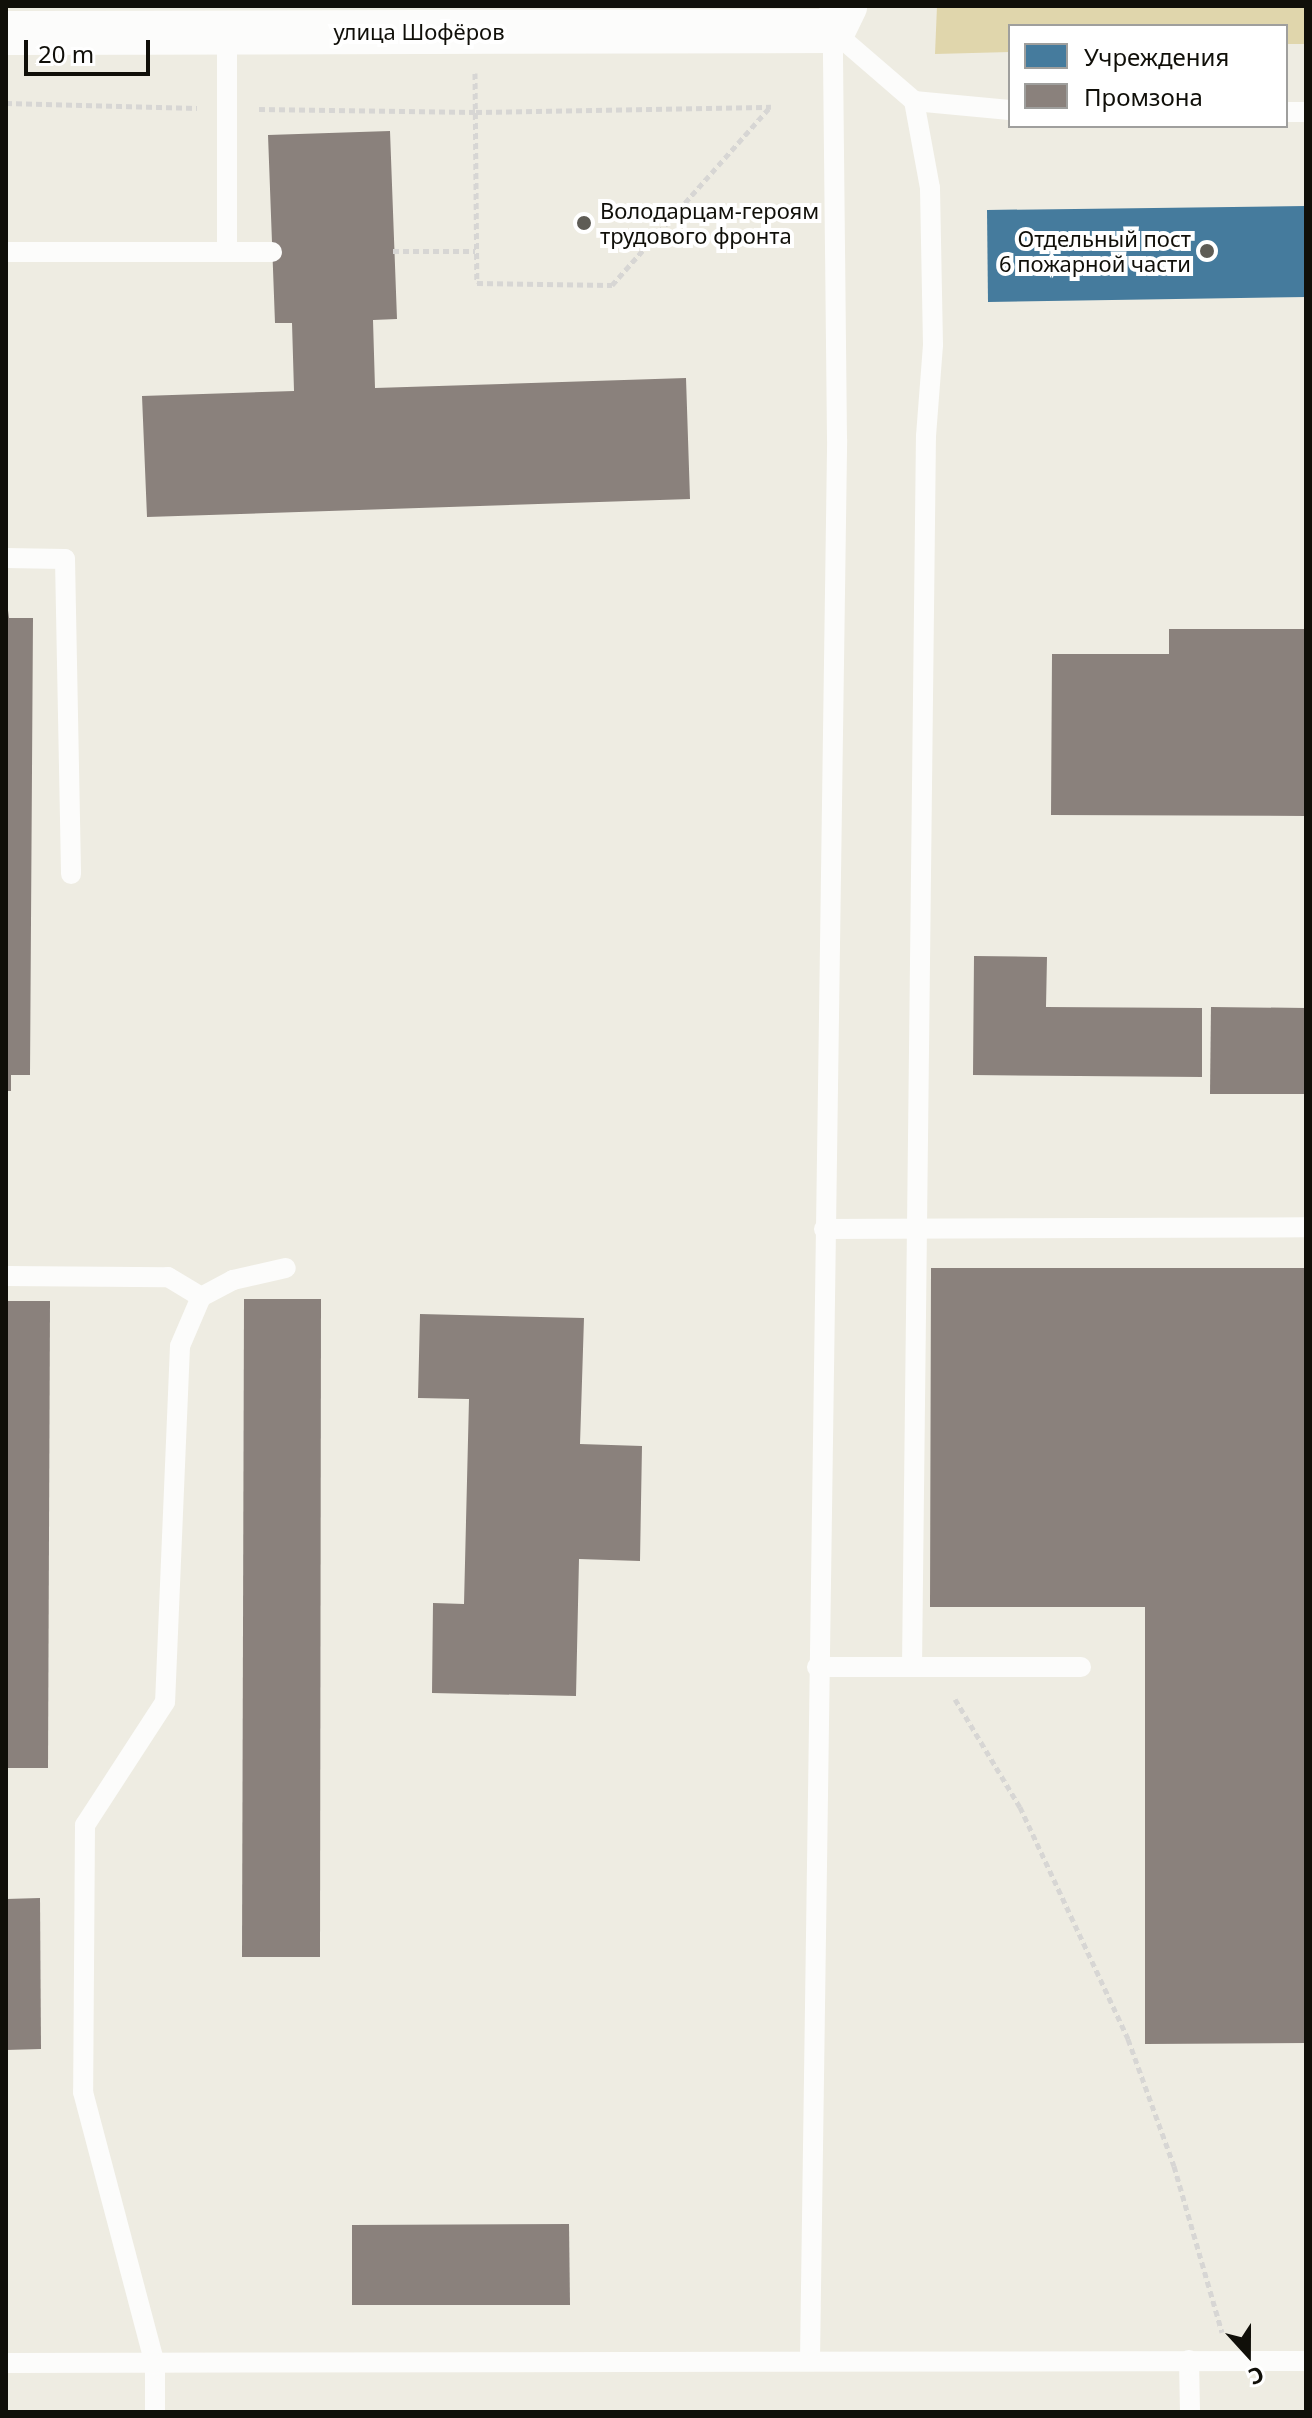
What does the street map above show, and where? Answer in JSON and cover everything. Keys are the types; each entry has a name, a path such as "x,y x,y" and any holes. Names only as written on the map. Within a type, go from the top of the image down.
{"street":[{"name":"улица Шофёров","path":"6,33 174,19 227,33 475,32 839,19"}],"lane":[{"path":"839,19 914,101 930,188 933,345 926,436 913,1229 912,1667"},
{"path":"810,2360 817,1667 837,439 839,19"},
{"path":"227,33 227,252"},
{"path":"914,101 1008,110"},
{"path":"6,252 272,252"},
{"path":"6,558 65,559 71,874"},
{"path":"824,1229 1306,1227"},
{"path":"155,2412 155,2365 83,2092 85,1825 165,1702 180,1346 201,1297 233,1280 286,1268"},
{"path":"6,1276 168,1277 201,1297"},
{"path":"817,1667 1081,1667"},
{"path":"1189,2360 1190,2412"},
{"path":"6,2363 1306,2361"}],"path":[{"path":"6,103 476,112 771,107 612,285 477,283 475,251 476,112 475,32"},
{"path":"393,251 475,251"},
{"path":"936,1667 1020,1807 1128,2039 1174,2166 1230,2360"}],"shaded area":[{"path":"937,6 1306,6 1306,44 1288,44 1288,24 1008,24 1008,52 935,54"}],"building: Учреждения":[{"path":"1306,206 1306,297 988,302 987,210"}],"building: Промзона":[{"path":"390,131 397,319 373,320 375,388 686,378 690,499 147,517 142,396 294,391 292,323 275,323 268,135"},
{"path":"6,595 9,618 33,618 30,1075 11,1075 11,1091 6,1091"},
{"path":"1169,629 1306,629 1306,816 1051,815 1052,654 1169,654"},
{"path":"974,956 1047,957 1046,1007 1202,1008 1202,1077 973,1075"},
{"path":"1211,1007 1306,1008 1306,1094 1210,1094"},
{"path":"931,1268 1306,1268 1306,2043 1145,2044 1145,1607 930,1607"},
{"path":"244,1299 321,1299 320,1957 242,1957"},
{"path":"6,1301 50,1301 48,1768 6,1768"},
{"path":"420,1314 584,1318 580,1444 642,1446 640,1561 579,1559 576,1696 432,1693 433,1603 464,1604 469,1399 418,1398"},
{"path":"40,1898 41,2049 6,2050 6,1899"},
{"path":"569,2224 570,2305 352,2305 352,2225"}],"place":[{"name":"Володарцам-героям трудового фронта","path":"584,223"},
{"name":"Отдельный пост 6 пожарной части","path":"1207,251"}]}
